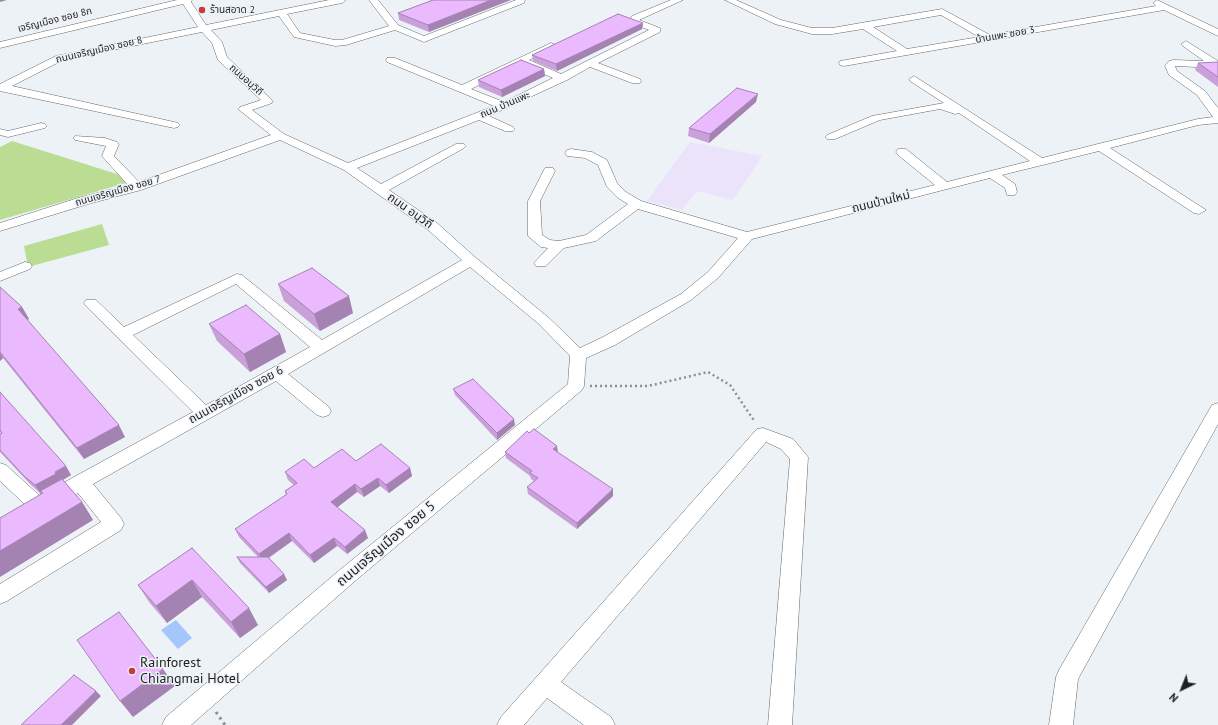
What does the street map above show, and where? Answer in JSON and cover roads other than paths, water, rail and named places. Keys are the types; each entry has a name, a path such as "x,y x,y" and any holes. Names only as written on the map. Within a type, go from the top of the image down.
{"street":[{"name":"ถนนอนุวิถี","path":"185,0 203,27 217,42 222,58 268,101"},
{"name":"เจริญเมือง ซอย 8ก","path":"0,46 188,0"},
{"name":"ถนนเจริญเมือง ซอย 8","path":"1,87 60,58 203,27 342,0"},
{"path":"373,0 395,27 424,39 521,1"},
{"name":"ถนน บ้านแพะ","path":"348,167 481,116 563,78 657,30 634,21 635,18 676,0"},
{"path":"729,0 778,22 812,31 832,31 942,12 988,38"},
{"path":"1159,4 1218,33"},
{"name":"บ้านแพะ ซอย 3","path":"844,63 988,38 1159,4"},
{"path":"281,12 297,35 335,43 343,43 395,27"},
{"path":"1199,24 1218,20"},
{"path":"865,26 905,52"},
{"path":"462,88 561,41"},
{"path":"1186,44 1217,65"},
{"path":"391,60 504,106"},
{"path":"520,61 563,78"},
{"path":"1217,65 1173,63 1170,66 1173,73 1201,93 1218,116"},
{"path":"590,64 636,81"},
{"path":"914,79 1040,162"},
{"path":"1,87 174,125"},
{"name":"ถนน อนุวิถี","path":"268,101 244,109 280,136 348,167 432,226 471,261 544,321 578,355"},
{"path":"831,137 876,118 892,114 941,106 964,112"},
{"path":"481,116 509,129"},
{"name":"ถนนบ้านใหม่","path":"746,236 1198,122 1218,120"},
{"path":"0,132 8,134 41,126"},
{"name":"ถนนเจริญเมือง ซอย 7","path":"0,227 83,201 137,187 280,136"},
{"path":"79,138 105,141 112,144 108,156 137,187"},
{"path":"379,190 460,146"},
{"path":"1101,147 1199,210"},
{"path":"902,152 945,186"},
{"path":"572,153 588,155 603,163 611,184 622,195 636,204 746,236 713,275 686,298 609,341 578,355"},
{"path":"550,171 534,201 535,236 546,244 558,245 591,238 636,204"},
{"path":"992,174 1011,187 1011,192"},
{"path":"542,263 558,245"},
{"name":"ถนนเจริญเมือง ซอย 6","path":"0,470 33,510 80,482 277,373 471,261"},
{"path":"0,277 25,266"},
{"path":"122,334 237,278 320,347"},
{"path":"91,303 204,413"},
{"name":"ถนนเจริญเมือง ซอย 5","path":"174,725 348,575 576,386 578,355"},
{"path":"277,373 323,411"},
{"path":"1060,725 1067,678 1218,409"},
{"path":"509,725 764,434 787,444 799,457 780,725"},
{"path":"0,595 114,524 80,482"},
{"path":"545,684 604,725"}],"water":[{"path":"176,620 192,638 178,649 161,630"}],"place":[{"name":"ร้านสอาด 2","path":"202,10"},
{"name":"Rainforest Chiangmai Hotel","path":"132,671"}]}
